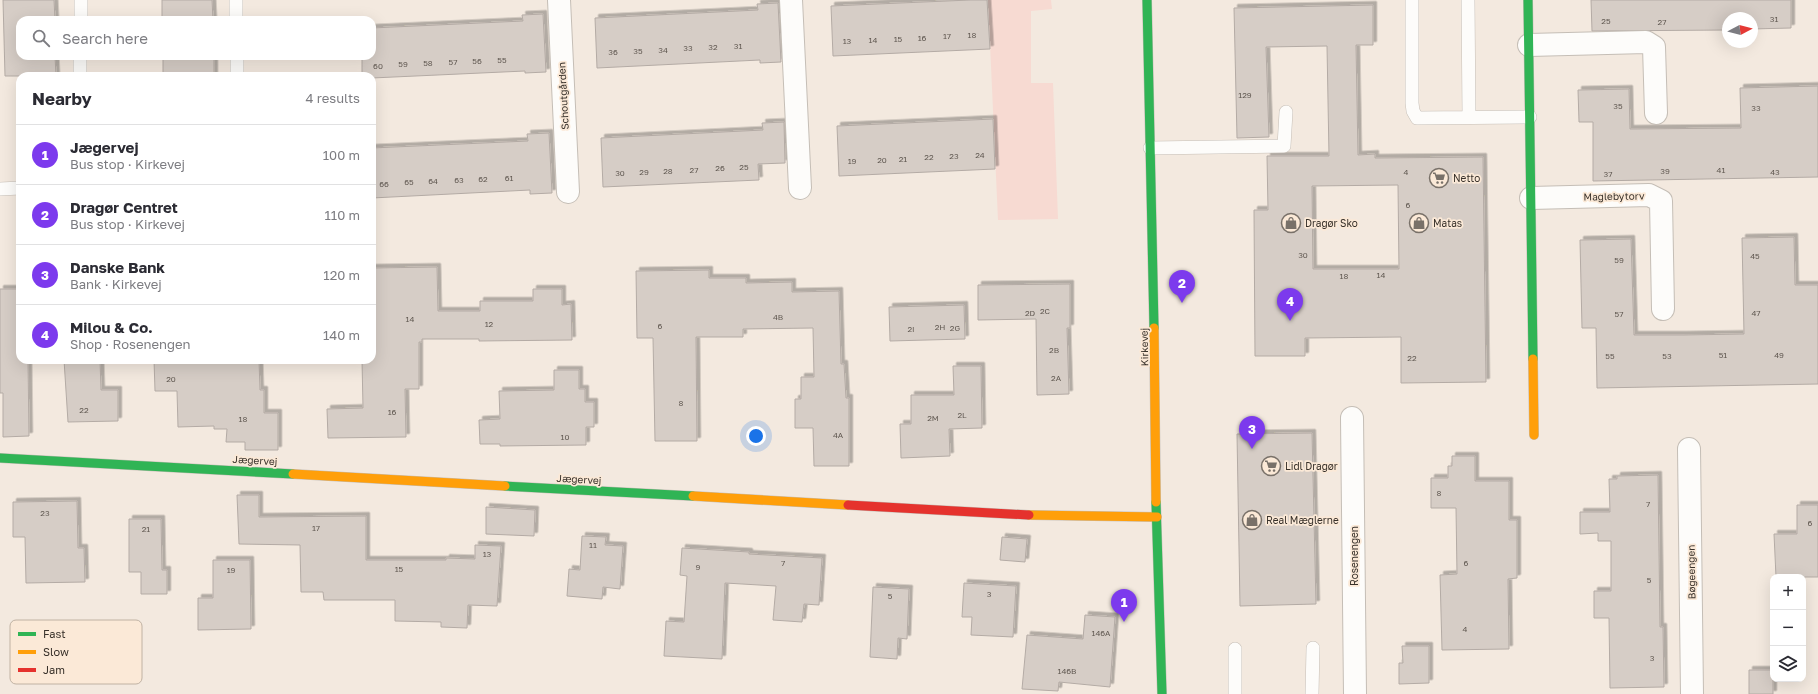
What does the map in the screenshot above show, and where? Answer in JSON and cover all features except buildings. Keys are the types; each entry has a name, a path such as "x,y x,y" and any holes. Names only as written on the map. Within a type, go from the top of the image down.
{"street":[{"name":"Schoutgården","path":"558,0 568,192"},
{"path":"791,0 800,188"},
{"name":"Kirkevej","path":"1147,0 1162,694"},
{"path":"1528,0 1534,435"},
{"path":"1528,45 1646,42 1654,47 1656,113"},
{"name":"Maglebytorv","path":"1531,198 1649,196 1661,201 1663,309"},
{"name":"Rosenengen","path":"1352,418 1355,694"},
{"name":"Bøgeengen","path":"1689,450 1692,694"},
{"name":"Jægervej","path":"0,458 1014,514 1157,517"}],"lane":[{"path":"81,0 81,16"},
{"path":"236,0 236,16"},
{"path":"1412,0 1413,111 1417,118 1530,117"},
{"path":"1468,0 1469,118"},
{"path":"80,60 80,72"},
{"path":"237,60 237,72"},
{"path":"1150,148 1284,146 1286,112"},
{"path":"0,189 16,188"},
{"path":"1312,648 1312,694"},
{"path":"1235,694 1236,649"}],"shaded area":[{"path":"988,0 1051,0 1052,9 1031,11 1031,83 1053,83 1058,219 998,220"}],"traffic: fast":[{"path":"1147,0 1154,328"},
{"path":"1528,0 1533,359"},
{"path":"0,458 293,474"},
{"path":"505,486 693,496"},
{"path":"1156,502 1162,694"}],"traffic: slow":[{"path":"1154,328 1156,502"},
{"path":"1533,359 1534,435"},
{"path":"293,474 505,486"},
{"path":"693,496 848,505"},
{"path":"1029,515 1157,517"}],"traffic: jam":[{"path":"848,505 1029,515"}],"place":[{"name":"Netto","path":"1439,178"},
{"name":"Dragør Sko","path":"1291,223"},
{"name":"Matas","path":"1419,223"},
{"name":"Dragør Centret","path":"1182,303"},
{"name":"Milou & Co.","path":"1290,321"},
{"name":"Danske Bank","path":"1252,449"},
{"name":"Lidl Dragør","path":"1271,466"},
{"name":"Real Mæglerne","path":"1252,520"},
{"name":"Jægervej","path":"1124,622"}]}
